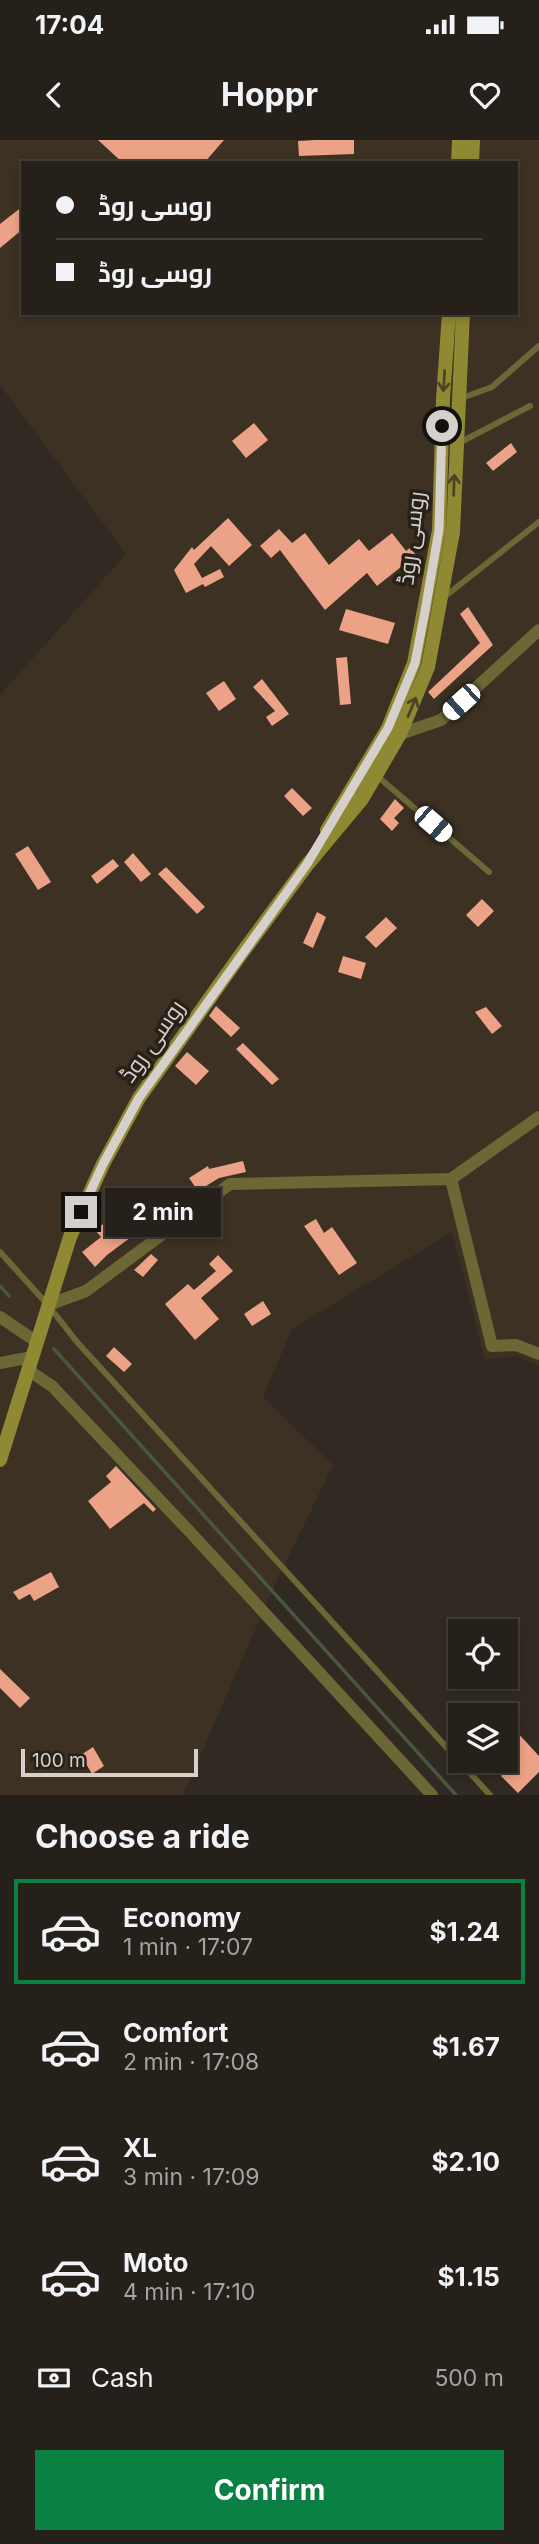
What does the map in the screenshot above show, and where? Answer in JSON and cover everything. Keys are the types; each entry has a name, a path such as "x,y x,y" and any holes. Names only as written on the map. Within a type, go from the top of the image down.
{"main road":[{"path":"458,161 459,140"},
{"path":"472,161 473,140"},
{"name":"روسی روڈ","path":"307,864 388,728 415,663 439,530 449,315"},
{"name":"روسی روڈ","path":"0,1460 70,1237 103,1164 139,1098 307,864 362,799 400,734 428,667 453,532 463,315"}],"street":[{"path":"400,734 441,720 539,630"},
{"path":"48,1305 86,1291 230,1184 451,1179 539,1117"},
{"path":"451,1179 492,1346 516,1345 539,1354"},
{"path":"0,1317 37,1342"},
{"path":"0,1363 30,1363 432,1795"}],"lane":[{"path":"457,400 492,387 536,353 539,346"},
{"path":"456,444 530,406"},
{"path":"441,599 539,522"},
{"path":"376,775 489,872"},
{"path":"0,1252 87,1353 490,1795"}],"shaded area":[{"path":"0,140 539,140 539,1366 517,1356 485,1359 452,1232 292,1329 263,1397 333,1465 272,1591 183,1795 0,1795 0,695 126,554 0,385"}],"building":[{"path":"98,140 224,140 206,161 121,161"},
{"path":"354,140 354,154 299,156 298,141"},
{"path":"21,208 21,231 0,248 0,224"},
{"path":"254,423 268,440 246,458 232,441"},
{"path":"511,443 517,452 493,471 486,463"},
{"path":"228,518 252,545 229,566 211,546 194,564 202,578 220,569 224,577 186,593 174,570 192,547 194,550"},
{"path":"279,529 292,543 305,533 329,565 359,539 369,551 392,533 406,551 410,548 416,555 377,586 367,573 325,610 280,550 271,558 260,546"},
{"path":"468,607 493,645 434,699 428,692 480,643 460,614"},
{"path":"346,609 395,623 388,644 339,630"},
{"path":"347,657 351,704 340,705 336,658"},
{"path":"262,679 289,714 272,726 266,717 275,711 253,687"},
{"path":"224,681 236,699 219,711 206,693"},
{"path":"292,788 312,808 303,816 284,796"},
{"path":"395,799 404,808 394,818 399,823 392,831 380,819"},
{"path":"28,846 51,882 38,890 15,854"},
{"path":"133,853 151,874 141,882 124,862"},
{"path":"113,859 119,866 97,884 91,876"},
{"path":"166,867 205,907 197,914 158,874"},
{"path":"482,899 494,911 478,927 466,915"},
{"path":"317,912 326,917 313,948 303,943"},
{"path":"386,917 397,928 376,948 365,937"},
{"path":"343,956 366,963 361,979 338,972"},
{"path":"216,1006 240,1028 231,1037 209,1016"},
{"path":"486,1007 502,1026 492,1034 475,1012"},
{"path":"243,1043 279,1079 272,1085 236,1049"},
{"path":"187,1052 209,1071 196,1085 175,1066"},
{"path":"243,1161 246,1172 219,1178 198,1191 189,1178 208,1166 209,1169"},
{"path":"131,1204 146,1226 95,1267 82,1252 101,1237 95,1230"},
{"path":"316,1219 324,1233 332,1227 357,1263 339,1275 304,1226"},
{"path":"151,1254 158,1260 143,1277 134,1270"},
{"path":"218,1255 233,1271 201,1298 219,1319 195,1340 165,1304 188,1284 194,1290 216,1271 209,1264"},
{"path":"263,1301 271,1314 252,1326 244,1314"},
{"path":"114,1347 132,1364 124,1372 106,1356"},
{"path":"116,1466 156,1509 153,1512 144,1503 110,1529 88,1501 111,1482 106,1476"},
{"path":"51,1572 59,1587 34,1601 30,1594 19,1600 13,1592"},
{"path":"0,1669 30,1698 20,1708 0,1688"},
{"path":"518,1733 539,1756 539,1772 518,1793 501,1776 504,1773 518,1773"},
{"path":"93,1747 104,1766 92,1774 81,1755"}],"waterway":[{"path":"0,1286 9,1296"},
{"path":"54,1349 456,1795"}],"route":[{"path":"81,1212 103,1164 139,1098 307,864 388,728 415,663 425,611 439,530 442,426"}]}
